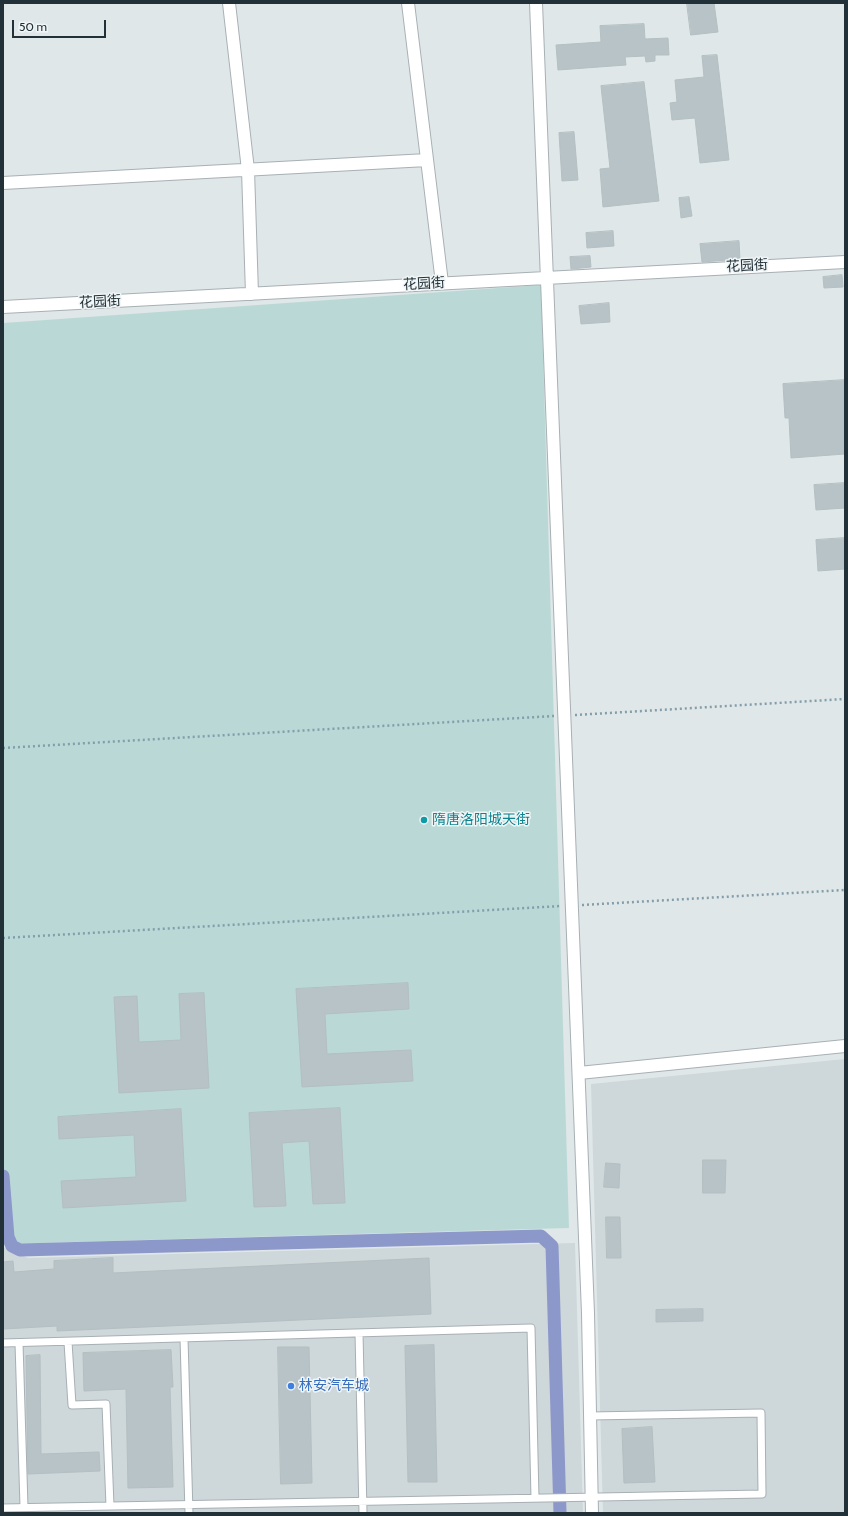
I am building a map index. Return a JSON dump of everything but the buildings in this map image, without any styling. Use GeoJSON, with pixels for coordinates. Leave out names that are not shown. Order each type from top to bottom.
{"type":"FeatureCollection","features":[{"type":"Feature","properties":{"kind":"street"},"geometry":{"type":"LineString","coordinates":[[229,3],[248,170],[252,294]]}},
{"type":"Feature","properties":{"kind":"street"},"geometry":{"type":"LineString","coordinates":[[408,3],[442,283]]}},
{"type":"Feature","properties":{"kind":"street"},"geometry":{"type":"LineString","coordinates":[[536,3],[579,1073],[592,1513]]}},
{"type":"Feature","properties":{"kind":"street"},"geometry":{"type":"LineString","coordinates":[[3,183],[427,160]]}},
{"type":"Feature","properties":{"kind":"street","name":"花园街"},"geometry":{"type":"LineString","coordinates":[[3,308],[547,277],[845,262]]}},
{"type":"Feature","properties":{"kind":"street"},"geometry":{"type":"LineString","coordinates":[[579,1073],[845,1046]]}},
{"type":"Feature","properties":{"kind":"lane"},"geometry":{"type":"LineString","coordinates":[[3,1344],[531,1328],[535,1498]]}},
{"type":"Feature","properties":{"kind":"lane"},"geometry":{"type":"LineString","coordinates":[[359,1333],[363,1513]]}},
{"type":"Feature","properties":{"kind":"lane"},"geometry":{"type":"LineString","coordinates":[[184,1338],[189,1513]]}},
{"type":"Feature","properties":{"kind":"lane"},"geometry":{"type":"LineString","coordinates":[[68,1342],[72,1405],[106,1404],[110,1506]]}},
{"type":"Feature","properties":{"kind":"lane"},"geometry":{"type":"LineString","coordinates":[[19,1343],[24,1507]]}},
{"type":"Feature","properties":{"kind":"lane"},"geometry":{"type":"LineString","coordinates":[[3,1508],[762,1494],[760,1413],[590,1416]]}},
{"type":"Feature","properties":{"kind":"path"},"geometry":{"type":"LineString","coordinates":[[3,748],[845,700]]}},
{"type":"Feature","properties":{"kind":"path"},"geometry":{"type":"LineString","coordinates":[[3,938],[845,890]]}},
{"type":"Feature","properties":{"kind":"shaded area"},"geometry":{"type":"Polygon","coordinates":[[[845,1059],[845,1513],[603,1513],[591,1084],[845,1059]]]}},
{"type":"Feature","properties":{"kind":"shaded area","name":"林安汽车城"},"geometry":{"type":"Polygon","coordinates":[[[575,1243],[583,1513],[3,1513],[3,1247],[28,1258],[575,1243]]]}},
{"type":"Feature","properties":{"kind":"green space"},"geometry":{"type":"Polygon","coordinates":[[[541,285],[569,1228],[3,1244],[3,323],[541,285]]]}},
{"type":"Feature","properties":{"kind":"waterway"},"geometry":{"type":"LineString","coordinates":[[3,1176],[8,1237],[12,1246],[20,1250],[541,1236],[552,1246],[560,1513]]}},
{"type":"Feature","properties":{"kind":"place","name":"隋唐洛阳城天街"},"geometry":{"type":"Point","coordinates":[424,820]}},
{"type":"Feature","properties":{"kind":"place","name":"林安汽车城"},"geometry":{"type":"Point","coordinates":[291,1386]}}]}
